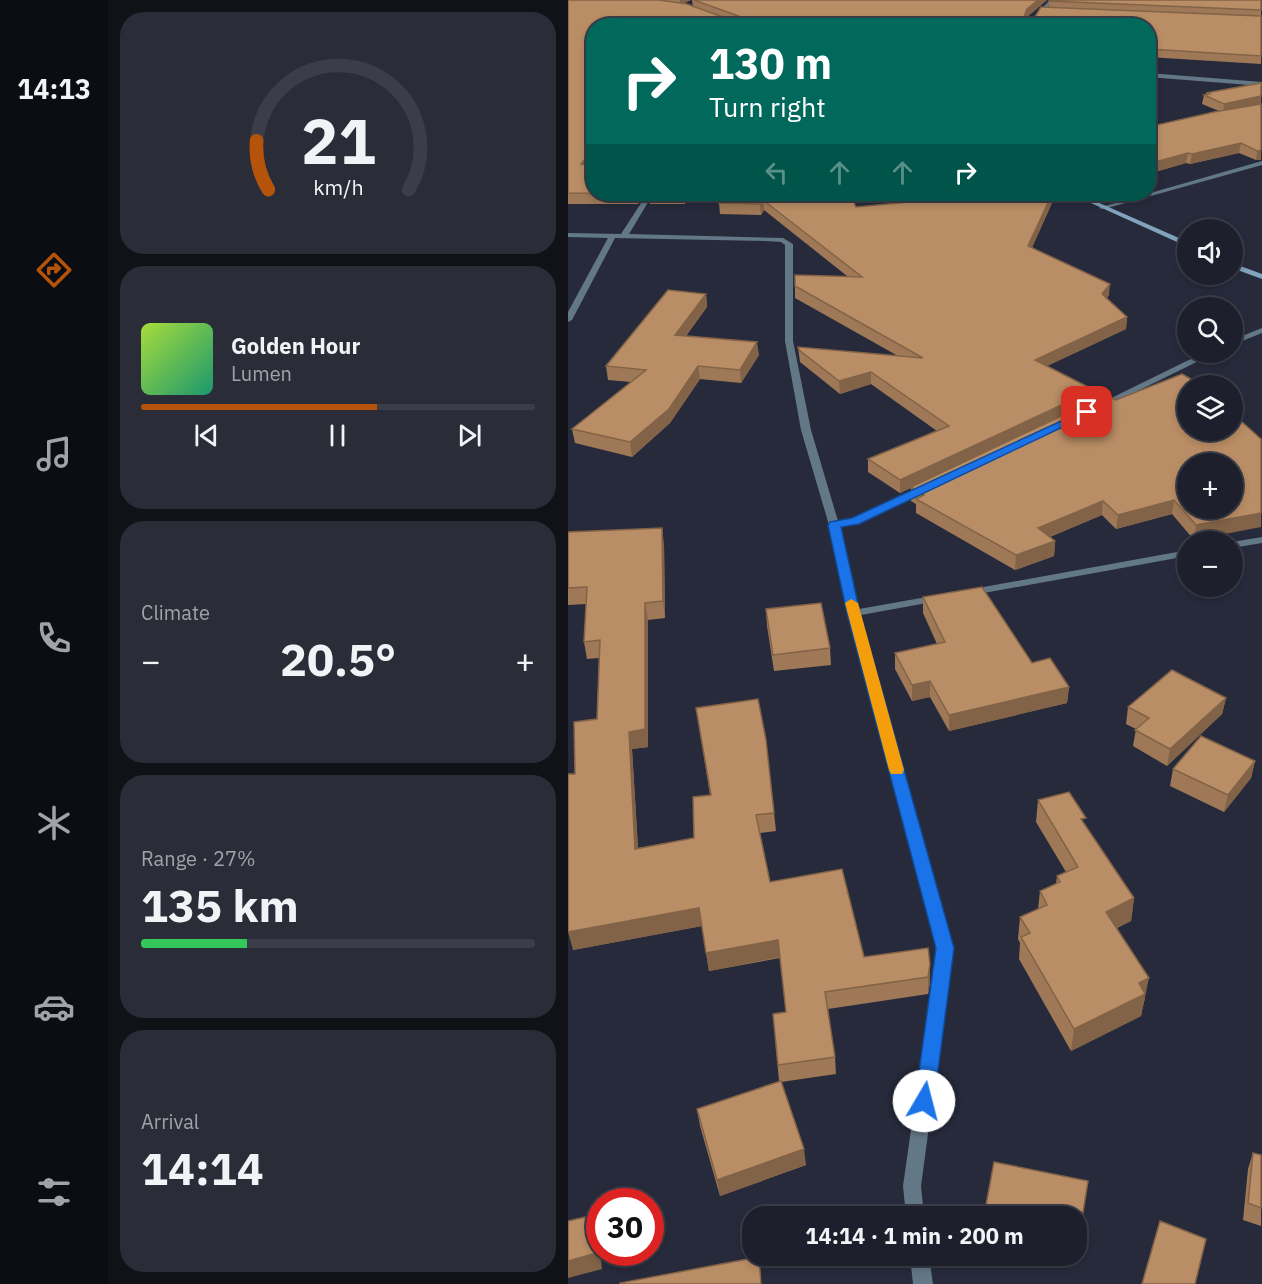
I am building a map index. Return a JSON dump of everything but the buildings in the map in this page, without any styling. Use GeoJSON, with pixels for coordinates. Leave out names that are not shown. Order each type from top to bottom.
{"type":"FeatureCollection","features":[{"type":"Feature","properties":{"kind":"main road"},"geometry":{"type":"LineString","coordinates":[[1088,201],[1177,240]]}},
{"type":"Feature","properties":{"kind":"main road"},"geometry":{"type":"LineString","coordinates":[[1243,270],[1261,277]]}},
{"type":"Feature","properties":{"kind":"street"},"geometry":{"type":"LineString","coordinates":[[1051,13],[1037,14],[1053,0]]}},
{"type":"Feature","properties":{"kind":"street"},"geometry":{"type":"LineString","coordinates":[[1156,76],[1261,84]]}},
{"type":"Feature","properties":{"kind":"street"},"geometry":{"type":"LineString","coordinates":[[1156,193],[1261,164]]}},
{"type":"Feature","properties":{"kind":"street"},"geometry":{"type":"LineString","coordinates":[[568,320],[617,237],[645,201]]}},
{"type":"Feature","properties":{"kind":"street"},"geometry":{"type":"LineString","coordinates":[[1102,208],[1127,201]]}},
{"type":"Feature","properties":{"kind":"street"},"geometry":{"type":"LineString","coordinates":[[568,235],[765,239],[783,240],[789,244],[789,341],[806,430],[834,525],[854,613],[945,948],[912,1186],[914,1206]]}},
{"type":"Feature","properties":{"kind":"street"},"geometry":{"type":"LineString","coordinates":[[1243,338],[1261,330]]}},
{"type":"Feature","properties":{"kind":"street"},"geometry":{"type":"LineString","coordinates":[[1094,409],[1190,363]]}},
{"type":"Feature","properties":{"kind":"street"},"geometry":{"type":"LineString","coordinates":[[834,525],[855,521],[931,485]]}},
{"type":"Feature","properties":{"kind":"street"},"geometry":{"type":"LineString","coordinates":[[1243,543],[1261,540]]}},
{"type":"Feature","properties":{"kind":"street"},"geometry":{"type":"LineString","coordinates":[[854,613],[1177,555]]}},
{"type":"Feature","properties":{"kind":"street"},"geometry":{"type":"LineString","coordinates":[[921,1266],[923,1284]]}},
{"type":"Feature","properties":{"kind":"slow traffic"},"geometry":{"type":"LineString","coordinates":[[851,603],[897,770]]}},
{"type":"Feature","properties":{"kind":"route"},"geometry":{"type":"LineString","coordinates":[[924,1101],[945,948],[854,613],[834,525],[855,521],[1087,412]]}}]}
